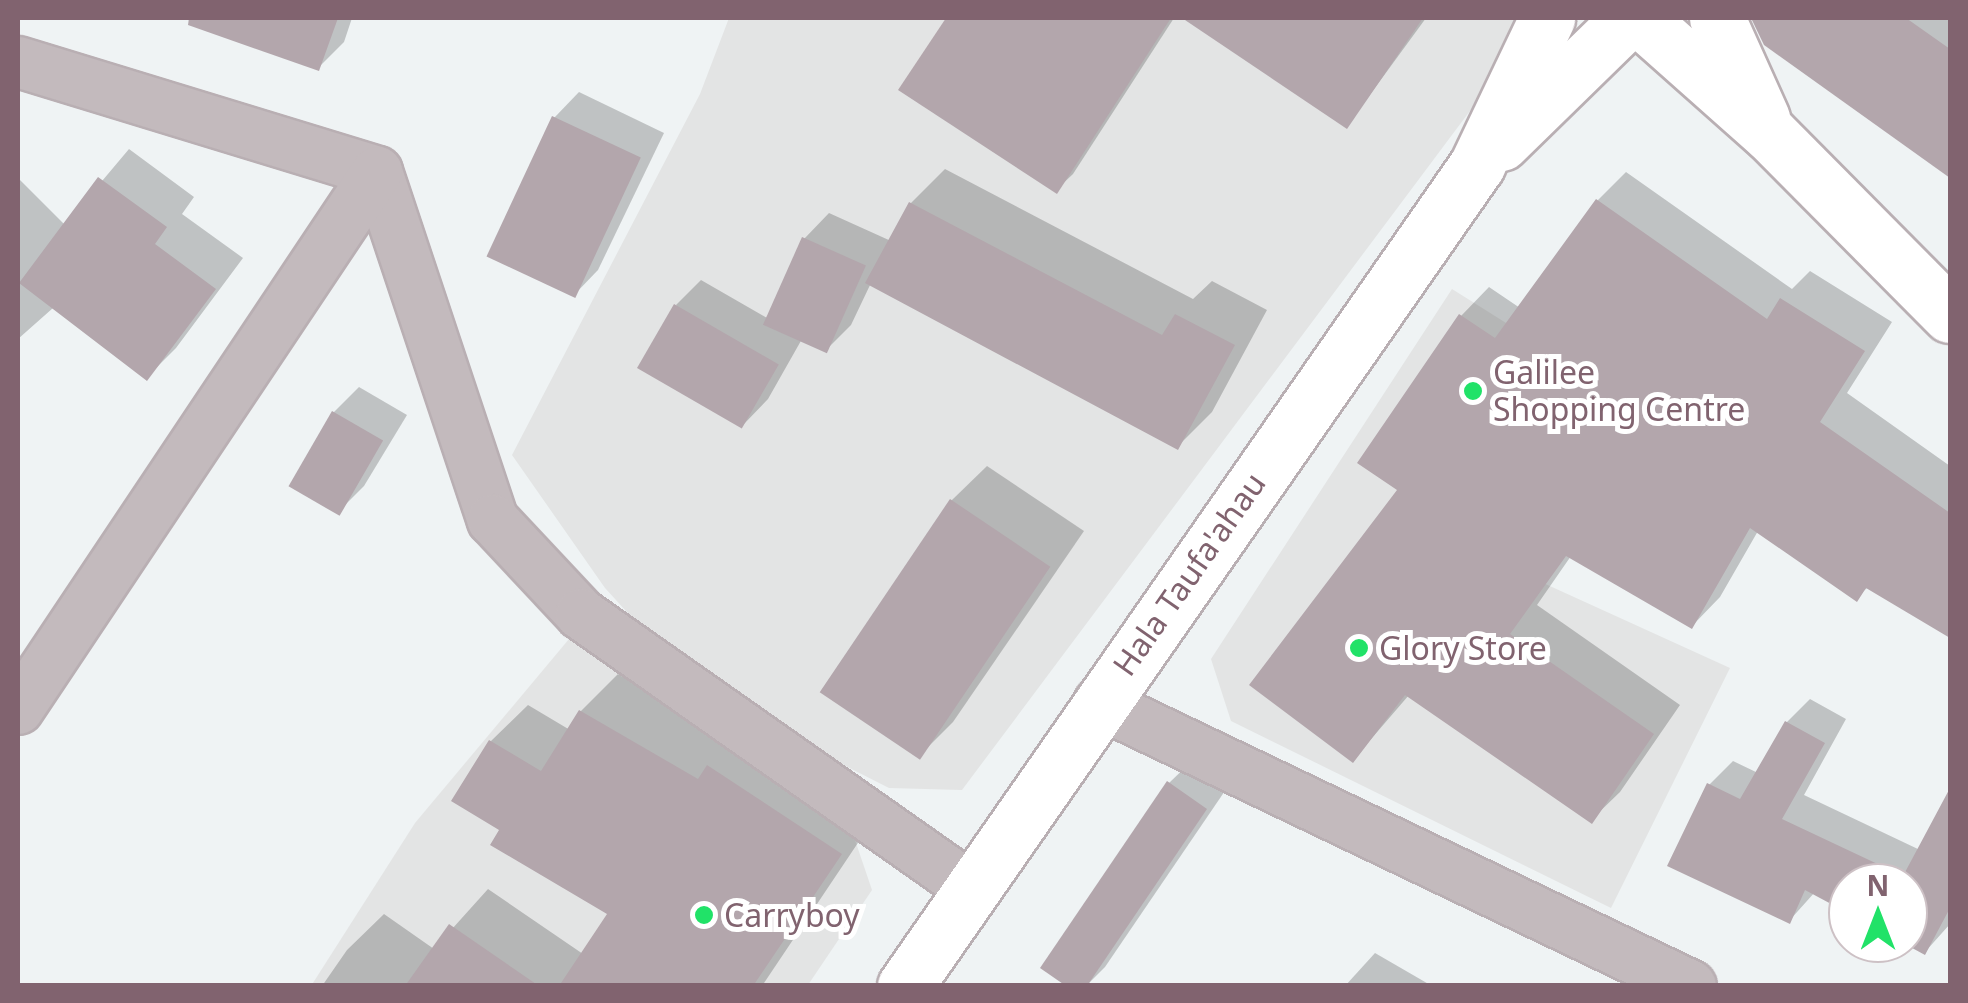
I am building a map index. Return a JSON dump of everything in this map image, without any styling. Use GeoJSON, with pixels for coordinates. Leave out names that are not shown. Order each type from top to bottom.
{"type":"FeatureCollection","features":[{"type":"Feature","properties":{"kind":"main road","name":"Hala Taufa'ahau"},"geometry":{"type":"LineString","coordinates":[[905,986],[1099,702],[1477,166],[1547,18]]}},
{"type":"Feature","properties":{"kind":"main road"},"geometry":{"type":"LineString","coordinates":[[1717,18],[1770,134]]}},
{"type":"Feature","properties":{"kind":"main road","name":"Hala Taufa'ahau"},"geometry":{"type":"LineString","coordinates":[[1477,166],[1627,22]]}},
{"type":"Feature","properties":{"kind":"main road"},"geometry":{"type":"LineString","coordinates":[[1627,22],[1770,134],[1950,314]]}},
{"type":"Feature","properties":{"kind":"street"},"geometry":{"type":"LineString","coordinates":[[18,62],[376,172]]}},
{"type":"Feature","properties":{"kind":"street"},"geometry":{"type":"LineString","coordinates":[[18,710],[376,172]]}},
{"type":"Feature","properties":{"kind":"street"},"geometry":{"type":"LineString","coordinates":[[376,172],[493,520],[581,614],[971,888]]}},
{"type":"Feature","properties":{"kind":"street"},"geometry":{"type":"LineString","coordinates":[[1099,702],[1691,986]]}},
{"type":"Feature","properties":{"kind":"shaded area"},"geometry":{"type":"Polygon","coordinates":[[[729,18],[1518,18],[1526,36],[962,790],[889,788],[700,692],[605,588],[512,455],[700,94],[729,18]]]}},
{"type":"Feature","properties":{"kind":"shaded area"},"geometry":{"type":"Polygon","coordinates":[[[1452,289],[1584,372],[1471,550],[1730,668],[1611,908],[1231,721],[1211,659],[1452,289]]]}},
{"type":"Feature","properties":{"kind":"shaded area"},"geometry":{"type":"Polygon","coordinates":[[[569,639],[855,840],[872,890],[808,985],[311,986],[415,823],[569,639]]]}},
{"type":"Feature","properties":{"kind":"building"},"geometry":{"type":"Polygon","coordinates":[[[189,18],[338,18],[319,71],[188,25],[189,18]]]}},
{"type":"Feature","properties":{"kind":"building"},"geometry":{"type":"Polygon","coordinates":[[[946,18],[1171,18],[1057,194],[898,90],[946,18]]]}},
{"type":"Feature","properties":{"kind":"building"},"geometry":{"type":"Polygon","coordinates":[[[1182,18],[1423,18],[1347,129],[1182,18]]]}},
{"type":"Feature","properties":{"kind":"building"},"geometry":{"type":"Polygon","coordinates":[[[1751,18],[1906,18],[1950,49],[1950,178],[1764,45],[1751,18]]]}},
{"type":"Feature","properties":{"kind":"building"},"geometry":{"type":"Polygon","coordinates":[[[552,116],[641,157],[575,298],[486,256],[552,116]]]}},
{"type":"Feature","properties":{"kind":"building"},"geometry":{"type":"Polygon","coordinates":[[[98,177],[167,227],[155,244],[216,289],[147,381],[19,283],[98,177]]]}},
{"type":"Feature","properties":{"kind":"building"},"geometry":{"type":"Polygon","coordinates":[[[1596,199],[1767,319],[1780,298],[1865,351],[1820,422],[1950,513],[1950,638],[1866,588],[1857,602],[1750,528],[1692,629],[1566,556],[1510,634],[1654,734],[1592,824],[1405,695],[1353,763],[1249,685],[1397,490],[1357,463],[1459,314],[1495,338],[1596,199]]]}},
{"type":"Feature","properties":{"kind":"building"},"geometry":{"type":"Polygon","coordinates":[[[909,202],[1162,335],[1175,314],[1235,345],[1178,450],[865,283],[909,202]]]}},
{"type":"Feature","properties":{"kind":"building"},"geometry":{"type":"Polygon","coordinates":[[[802,237],[866,265],[827,353],[763,325],[802,237]]]}},
{"type":"Feature","properties":{"kind":"building"},"geometry":{"type":"Polygon","coordinates":[[[674,304],[779,364],[742,429],[637,368],[674,304]]]}},
{"type":"Feature","properties":{"kind":"building"},"geometry":{"type":"Polygon","coordinates":[[[332,411],[383,440],[340,516],[288,486],[332,411]]]}},
{"type":"Feature","properties":{"kind":"building"},"geometry":{"type":"Polygon","coordinates":[[[950,499],[1050,567],[920,760],[820,692],[950,499]]]}},
{"type":"Feature","properties":{"kind":"building"},"geometry":{"type":"Polygon","coordinates":[[[579,710],[698,779],[707,765],[842,854],[753,986],[559,986],[607,914],[490,845],[499,830],[451,801],[489,740],[541,771],[579,710]]]}},
{"type":"Feature","properties":{"kind":"building"},"geometry":{"type":"Polygon","coordinates":[[[1785,721],[1825,743],[1782,819],[1875,863],[1828,863],[1828,902],[1805,890],[1790,924],[1667,866],[1707,783],[1740,799],[1785,721]]]}},
{"type":"Feature","properties":{"kind":"building"},"geometry":{"type":"Polygon","coordinates":[[[1167,781],[1207,809],[1087,986],[1066,986],[1040,968],[1167,781]]]}},
{"type":"Feature","properties":{"kind":"building"},"geometry":{"type":"Polygon","coordinates":[[[1950,788],[1950,908],[1928,949],[1928,863],[1910,863],[1950,788]]]}},
{"type":"Feature","properties":{"kind":"building"},"geometry":{"type":"Polygon","coordinates":[[[449,924],[539,986],[405,986],[449,924]]]}},
{"type":"Feature","properties":{"kind":"place","name":"Galilee Shopping Centre"},"geometry":{"type":"Point","coordinates":[1473,391]}},
{"type":"Feature","properties":{"kind":"place","name":"Glory Store"},"geometry":{"type":"Point","coordinates":[1359,648]}},
{"type":"Feature","properties":{"kind":"place","name":"Carryboy"},"geometry":{"type":"Point","coordinates":[704,915]}}]}
